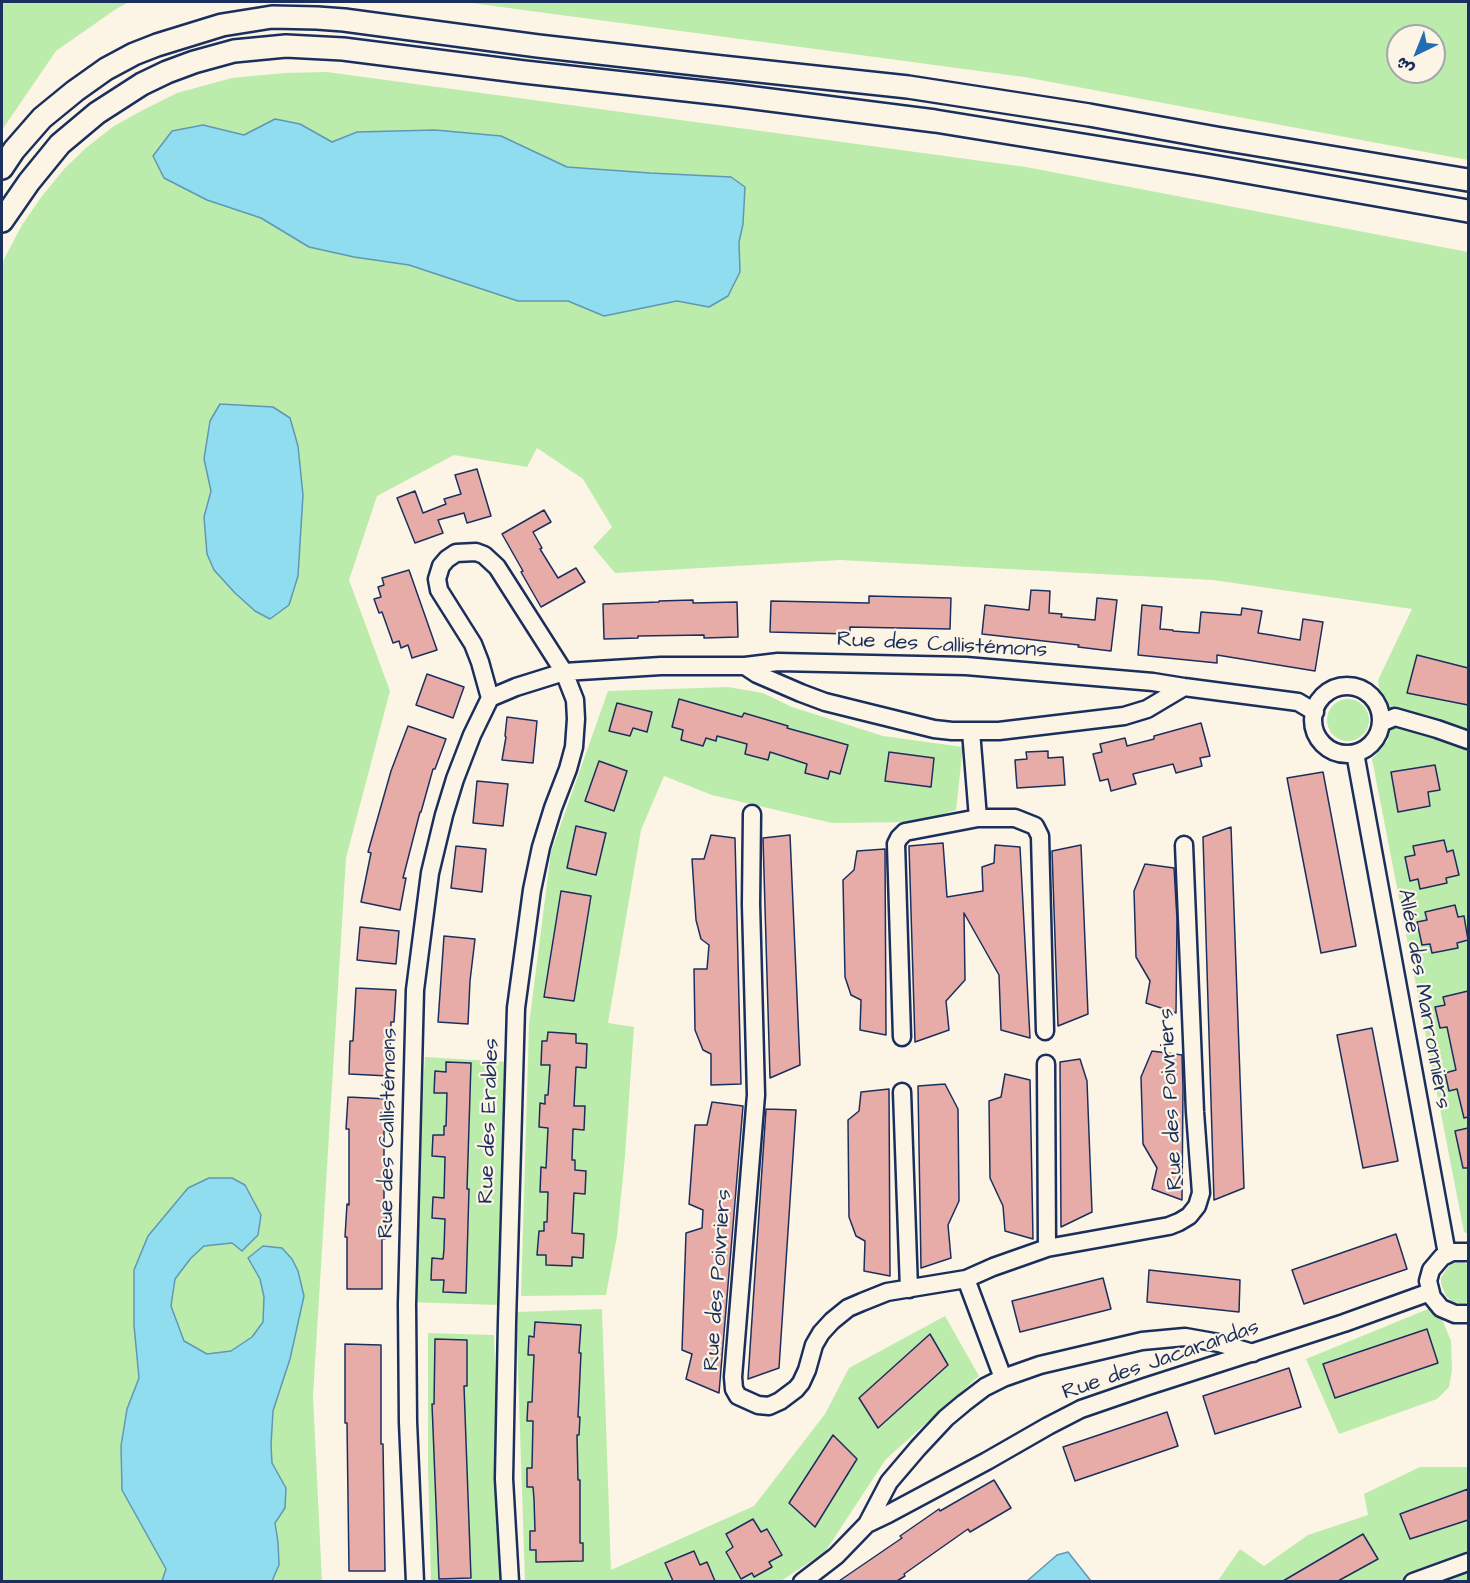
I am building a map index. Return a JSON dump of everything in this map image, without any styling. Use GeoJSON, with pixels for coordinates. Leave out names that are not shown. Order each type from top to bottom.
{"type":"FeatureCollection","features":[{"type":"Feature","properties":{"kind":"street"},"geometry":{"type":"LineString","coordinates":[[2,168],[14,150],[42,118],[105,69],[134,54],[222,25],[272,17],[344,20],[687,63],[908,87],[1089,115],[1468,180]]}},
{"type":"Feature","properties":{"kind":"street"},"geometry":{"type":"LineString","coordinates":[[343,49],[344,20]]}},
{"type":"Feature","properties":{"kind":"street"},"geometry":{"type":"LineString","coordinates":[[2,221],[29,182],[60,144],[96,114],[142,84],[194,62],[234,51],[286,46],[343,49],[935,121],[1468,211]]}},
{"type":"Feature","properties":{"kind":"street"},"geometry":{"type":"LineString","coordinates":[[490,698],[473,644],[439,590],[437,579],[441,566],[456,553],[476,552],[484,555],[497,567],[564,672]]}},
{"type":"Feature","properties":{"kind":"street","name":"Rue des Callistémons"},"geometry":{"type":"LineString","coordinates":[[415,1581],[408,1422],[407,1304],[415,990],[430,873],[444,815],[455,778],[490,698],[564,672],[661,666],[745,666],[778,662],[966,666],[1153,682],[1298,702],[1315,712]]}},
{"type":"Feature","properties":{"kind":"street"},"geometry":{"type":"LineString","coordinates":[[745,666],[756,674],[825,702],[934,729],[971,731],[1124,716],[1147,709],[1184,687]]}},
{"type":"Feature","properties":{"kind":"street","name":"Rue des Erables"},"geometry":{"type":"LineString","coordinates":[[510,1581],[504,1479],[516,1008],[532,890],[541,847],[574,747],[575,700],[564,672]]}},
{"type":"Feature","properties":{"kind":"street"},"geometry":{"type":"LineString","coordinates":[[1353,687],[1364,690],[1372,697],[1378,707],[1381,723],[1379,733],[1365,749],[1345,754],[1334,751],[1322,742],[1315,728],[1315,712],[1322,697],[1331,690],[1353,687]]}},
{"type":"Feature","properties":{"kind":"street"},"geometry":{"type":"LineString","coordinates":[[1381,723],[1395,717],[1468,740]]}},
{"type":"Feature","properties":{"kind":"street"},"geometry":{"type":"LineString","coordinates":[[971,731],[978,818]]}},
{"type":"Feature","properties":{"kind":"street","name":"Allée des Marronniers"},"geometry":{"type":"LineString","coordinates":[[1355,753],[1447,1254]]}},
{"type":"Feature","properties":{"kind":"street","name":"Rue des Poivriers"},"geometry":{"type":"LineString","coordinates":[[752,814],[751,904],[756,1095],[733,1370],[734,1389],[738,1396],[758,1405],[769,1406],[780,1401],[801,1383],[814,1345],[821,1333],[848,1308],[887,1292],[966,1279],[1047,1248],[1169,1226],[1189,1216],[1197,1206],[1201,1193],[1195,1112],[1184,845]]}},
{"type":"Feature","properties":{"kind":"street"},"geometry":{"type":"LineString","coordinates":[[902,1037],[896,844],[904,832],[978,818],[1015,818],[1035,826],[1040,836],[1045,1031]]}},
{"type":"Feature","properties":{"kind":"street"},"geometry":{"type":"LineString","coordinates":[[1046,1064],[1047,1248]]}},
{"type":"Feature","properties":{"kind":"street"},"geometry":{"type":"LineString","coordinates":[[903,1092],[909,1288]]}},
{"type":"Feature","properties":{"kind":"street"},"geometry":{"type":"LineString","coordinates":[[1468,1252],[1458,1251],[1438,1260],[1431,1270],[1428,1281],[1434,1301],[1446,1311],[1468,1314]]}},
{"type":"Feature","properties":{"kind":"street"},"geometry":{"type":"LineString","coordinates":[[966,1279],[1003,1378]]}},
{"type":"Feature","properties":{"kind":"street","name":"Rue des Jacarandas"},"geometry":{"type":"LineString","coordinates":[[802,1581],[836,1556],[867,1524],[1081,1409],[1254,1353],[1430,1292]]}},
{"type":"Feature","properties":{"kind":"street"},"geometry":{"type":"LineString","coordinates":[[867,1524],[889,1482],[918,1448],[946,1418],[964,1403],[985,1387],[1003,1378],[1040,1365],[1142,1341],[1185,1337],[1219,1343],[1254,1353]]}},
{"type":"Feature","properties":{"kind":"street"},"geometry":{"type":"LineString","coordinates":[[1413,1581],[1468,1562]]}},
{"type":"Feature","properties":{"kind":"green space"},"geometry":{"type":"Polygon","coordinates":[[[2,2],[129,2],[56,51],[2,130],[2,2]]]}},
{"type":"Feature","properties":{"kind":"green space"},"geometry":{"type":"Polygon","coordinates":[[[464,2],[1468,2],[1468,160],[1024,77],[464,2]]]}},
{"type":"Feature","properties":{"kind":"green space"},"geometry":{"type":"Polygon","coordinates":[[[327,72],[1026,167],[1468,252],[1468,1234],[1464,1232],[1372,759],[1388,740],[1378,680],[1412,609],[1213,580],[840,560],[615,573],[593,547],[612,527],[583,479],[537,448],[527,467],[454,455],[377,496],[349,580],[390,691],[346,858],[313,1396],[322,1581],[2,1582],[2,270],[4,259],[22,225],[65,168],[114,126],[177,93],[232,78],[327,72]]]}},
{"type":"Feature","properties":{"kind":"green space"},"geometry":{"type":"Polygon","coordinates":[[[728,687],[763,693],[792,707],[883,736],[963,747],[956,810],[919,822],[832,823],[712,795],[664,776],[641,830],[608,1023],[634,1027],[617,1236],[606,1295],[521,1296],[529,1025],[551,852],[608,691],[728,687]]]}},
{"type":"Feature","properties":{"kind":"green space"},"geometry":{"type":"Polygon","coordinates":[[[1348,699],[1363,705],[1369,720],[1363,735],[1348,741],[1333,735],[1327,720],[1333,705],[1348,699]]]}},
{"type":"Feature","properties":{"kind":"green space"},"geometry":{"type":"Polygon","coordinates":[[[425,1057],[506,1062],[497,1305],[409,1302],[425,1057]]]}},
{"type":"Feature","properties":{"kind":"green space"},"geometry":{"type":"Polygon","coordinates":[[[1460,1262],[1468,1264],[1468,1301],[1465,1303],[1452,1301],[1446,1296],[1441,1284],[1441,1278],[1448,1267],[1460,1262]]]}},
{"type":"Feature","properties":{"kind":"green space"},"geometry":{"type":"Polygon","coordinates":[[[602,1309],[611,1570],[754,1506],[825,1414],[849,1368],[945,1316],[979,1376],[886,1459],[825,1552],[781,1581],[525,1581],[516,1312],[602,1309]]]}},
{"type":"Feature","properties":{"kind":"green space"},"geometry":{"type":"Polygon","coordinates":[[[1428,1309],[1442,1319],[1451,1341],[1452,1370],[1449,1387],[1437,1399],[1339,1434],[1306,1359],[1428,1309]]]}},
{"type":"Feature","properties":{"kind":"green space"},"geometry":{"type":"Polygon","coordinates":[[[428,1333],[494,1335],[502,1581],[431,1581],[428,1333]]]}},
{"type":"Feature","properties":{"kind":"green space"},"geometry":{"type":"Polygon","coordinates":[[[1420,1467],[1468,1467],[1468,1581],[1217,1582],[1240,1549],[1264,1566],[1308,1535],[1368,1515],[1364,1494],[1420,1467]]]}},
{"type":"Feature","properties":{"kind":"water"},"geometry":{"type":"Polygon","coordinates":[[[275,119],[300,124],[332,142],[357,132],[435,130],[501,136],[567,167],[731,177],[745,187],[743,224],[739,242],[740,272],[728,296],[709,307],[677,301],[604,316],[568,301],[518,301],[409,265],[354,257],[309,247],[261,218],[207,200],[164,178],[153,156],[172,131],[203,125],[244,135],[275,119]]]}},
{"type":"Feature","properties":{"kind":"water"},"geometry":{"type":"Polygon","coordinates":[[[220,404],[273,407],[290,418],[298,446],[303,495],[298,576],[289,605],[270,619],[255,611],[235,593],[214,570],[207,554],[204,517],[211,491],[204,459],[210,421],[220,404]]]}},
{"type":"Feature","properties":{"kind":"water"},"geometry":{"type":"Polygon","coordinates":[[[209,1178],[232,1178],[245,1185],[261,1215],[258,1235],[242,1251],[232,1243],[204,1246],[191,1258],[175,1279],[171,1306],[184,1341],[207,1354],[231,1351],[252,1337],[263,1322],[264,1297],[260,1279],[248,1258],[263,1246],[282,1248],[292,1259],[298,1271],[304,1296],[290,1359],[273,1411],[272,1463],[286,1488],[285,1508],[275,1523],[279,1565],[272,1581],[162,1581],[166,1569],[122,1490],[121,1446],[127,1409],[139,1378],[134,1325],[134,1270],[148,1236],[188,1188],[209,1178]]]}},
{"type":"Feature","properties":{"kind":"water"},"geometry":{"type":"Polygon","coordinates":[[[1068,1552],[1091,1581],[1027,1581],[1057,1555],[1068,1552]]]}},
{"type":"Feature","properties":{"kind":"building"},"geometry":{"type":"Polygon","coordinates":[[[477,469],[491,516],[467,523],[464,513],[438,520],[443,533],[415,543],[397,498],[415,491],[423,513],[446,504],[444,499],[461,494],[455,475],[477,469]]]}},
{"type":"Feature","properties":{"kind":"building"},"geometry":{"type":"Polygon","coordinates":[[[544,510],[551,522],[533,532],[542,548],[540,549],[558,578],[576,568],[585,582],[541,607],[502,534],[544,510]]]}},
{"type":"Feature","properties":{"kind":"building"},"geometry":{"type":"Polygon","coordinates":[[[409,570],[437,650],[412,658],[408,645],[401,648],[399,641],[393,643],[382,612],[379,613],[374,599],[381,597],[378,587],[384,585],[382,578],[409,570]]]}},
{"type":"Feature","properties":{"kind":"building"},"geometry":{"type":"Polygon","coordinates":[[[1031,590],[1050,591],[1049,613],[1062,614],[1061,617],[1095,620],[1097,598],[1117,600],[1111,651],[982,634],[985,605],[1029,610],[1031,590]]]}},
{"type":"Feature","properties":{"kind":"building"},"geometry":{"type":"Polygon","coordinates":[[[869,596],[951,598],[950,629],[850,627],[850,634],[770,632],[771,601],[869,603],[869,596]]]}},
{"type":"Feature","properties":{"kind":"building"},"geometry":{"type":"Polygon","coordinates":[[[693,600],[693,603],[737,602],[738,637],[704,638],[704,635],[604,639],[603,604],[693,600]]]}},
{"type":"Feature","properties":{"kind":"building"},"geometry":{"type":"Polygon","coordinates":[[[1142,605],[1162,607],[1160,629],[1173,631],[1199,633],[1201,612],[1241,615],[1242,608],[1262,611],[1258,633],[1300,640],[1303,619],[1323,622],[1315,671],[1217,655],[1217,663],[1138,655],[1142,605]]]}},
{"type":"Feature","properties":{"kind":"building"},"geometry":{"type":"Polygon","coordinates":[[[1417,655],[1468,668],[1468,705],[1407,693],[1417,655]]]}},
{"type":"Feature","properties":{"kind":"building"},"geometry":{"type":"Polygon","coordinates":[[[427,674],[464,687],[453,718],[416,705],[427,674]]]}},
{"type":"Feature","properties":{"kind":"building"},"geometry":{"type":"Polygon","coordinates":[[[679,699],[742,717],[744,713],[848,745],[840,774],[830,771],[828,779],[805,773],[807,764],[770,752],[768,760],[745,754],[747,744],[717,736],[716,741],[706,738],[703,746],[681,740],[683,730],[672,727],[679,699]]]}},
{"type":"Feature","properties":{"kind":"building"},"geometry":{"type":"Polygon","coordinates":[[[617,703],[652,712],[647,732],[633,728],[630,736],[609,731],[617,703]]]}},
{"type":"Feature","properties":{"kind":"building"},"geometry":{"type":"Polygon","coordinates":[[[507,717],[537,721],[533,763],[502,760],[507,717]]]}},
{"type":"Feature","properties":{"kind":"building"},"geometry":{"type":"Polygon","coordinates":[[[1201,723],[1210,756],[1200,758],[1202,766],[1176,773],[1173,764],[1133,774],[1136,784],[1111,791],[1108,779],[1100,781],[1093,754],[1102,752],[1100,744],[1125,738],[1127,746],[1201,723]]]}},
{"type":"Feature","properties":{"kind":"building"},"geometry":{"type":"Polygon","coordinates":[[[408,726],[446,739],[435,769],[433,769],[420,812],[403,878],[406,878],[400,910],[361,902],[371,853],[368,852],[391,771],[408,726]]]}},
{"type":"Feature","properties":{"kind":"building"},"geometry":{"type":"Polygon","coordinates":[[[1048,751],[1048,758],[1063,757],[1065,785],[1017,788],[1015,760],[1027,759],[1026,752],[1048,751]]]}},
{"type":"Feature","properties":{"kind":"building"},"geometry":{"type":"Polygon","coordinates":[[[889,752],[934,758],[931,787],[885,781],[889,752]]]}},
{"type":"Feature","properties":{"kind":"building"},"geometry":{"type":"Polygon","coordinates":[[[599,761],[627,771],[614,811],[585,801],[599,761]]]}},
{"type":"Feature","properties":{"kind":"building"},"geometry":{"type":"Polygon","coordinates":[[[1435,765],[1440,790],[1428,792],[1430,806],[1398,812],[1391,772],[1435,765]]]}},
{"type":"Feature","properties":{"kind":"building"},"geometry":{"type":"Polygon","coordinates":[[[1323,772],[1356,946],[1321,953],[1287,778],[1323,772]]]}},
{"type":"Feature","properties":{"kind":"building"},"geometry":{"type":"Polygon","coordinates":[[[477,781],[508,784],[503,826],[473,823],[477,781]]]}},
{"type":"Feature","properties":{"kind":"building"},"geometry":{"type":"Polygon","coordinates":[[[576,826],[606,833],[596,875],[567,868],[576,826]]]}},
{"type":"Feature","properties":{"kind":"building"},"geometry":{"type":"Polygon","coordinates":[[[1231,827],[1244,1188],[1214,1200],[1203,837],[1231,827]]]}},
{"type":"Feature","properties":{"kind":"building"},"geometry":{"type":"Polygon","coordinates":[[[711,835],[735,838],[741,1084],[711,1085],[711,1054],[703,1050],[695,1030],[694,969],[707,969],[709,945],[701,939],[696,920],[692,859],[704,859],[711,835]]]}},
{"type":"Feature","properties":{"kind":"building"},"geometry":{"type":"Polygon","coordinates":[[[790,835],[800,1065],[770,1078],[763,838],[790,835]]]}},
{"type":"Feature","properties":{"kind":"building"},"geometry":{"type":"Polygon","coordinates":[[[1444,840],[1447,852],[1453,850],[1459,875],[1446,878],[1447,883],[1420,889],[1418,879],[1410,881],[1405,857],[1415,855],[1413,846],[1444,840]]]}},
{"type":"Feature","properties":{"kind":"building"},"geometry":{"type":"Polygon","coordinates":[[[943,843],[947,897],[983,891],[982,867],[994,863],[995,845],[1020,847],[1030,1038],[1001,1030],[999,975],[964,913],[965,980],[946,1001],[949,1030],[915,1042],[909,846],[943,843]]]}},
{"type":"Feature","properties":{"kind":"building"},"geometry":{"type":"Polygon","coordinates":[[[1081,845],[1088,1014],[1058,1026],[1052,851],[1081,845]]]}},
{"type":"Feature","properties":{"kind":"building"},"geometry":{"type":"Polygon","coordinates":[[[456,846],[486,849],[482,892],[451,888],[456,846]]]}},
{"type":"Feature","properties":{"kind":"building"},"geometry":{"type":"Polygon","coordinates":[[[885,849],[886,1035],[860,1030],[861,1000],[851,995],[845,977],[843,880],[854,870],[857,851],[885,849]]]}},
{"type":"Feature","properties":{"kind":"building"},"geometry":{"type":"Polygon","coordinates":[[[1145,864],[1174,868],[1177,919],[1176,1013],[1146,1003],[1150,981],[1136,957],[1134,891],[1145,864]]]}},
{"type":"Feature","properties":{"kind":"building"},"geometry":{"type":"Polygon","coordinates":[[[561,891],[591,896],[574,1001],[544,997],[561,891]]]}},
{"type":"Feature","properties":{"kind":"building"},"geometry":{"type":"Polygon","coordinates":[[[1455,905],[1458,917],[1464,916],[1468,940],[1457,943],[1458,948],[1432,953],[1430,944],[1422,945],[1417,922],[1427,920],[1425,912],[1455,905]]]}},
{"type":"Feature","properties":{"kind":"building"},"geometry":{"type":"Polygon","coordinates":[[[360,927],[399,931],[396,964],[357,960],[360,927]]]}},
{"type":"Feature","properties":{"kind":"building"},"geometry":{"type":"Polygon","coordinates":[[[444,936],[475,939],[468,1024],[438,1022],[444,936]]]}},
{"type":"Feature","properties":{"kind":"building"},"geometry":{"type":"Polygon","coordinates":[[[356,988],[396,990],[394,1022],[391,1022],[389,1076],[349,1074],[356,988]]]}},
{"type":"Feature","properties":{"kind":"building"},"geometry":{"type":"Polygon","coordinates":[[[1468,991],[1468,1117],[1464,1118],[1457,1089],[1449,1091],[1445,1073],[1456,1070],[1447,1027],[1440,1028],[1435,1007],[1445,1005],[1443,997],[1468,991]]]}},
{"type":"Feature","properties":{"kind":"building"},"geometry":{"type":"Polygon","coordinates":[[[1372,1028],[1398,1161],[1363,1168],[1337,1035],[1372,1028]]]}},
{"type":"Feature","properties":{"kind":"building"},"geometry":{"type":"Polygon","coordinates":[[[548,1032],[576,1034],[576,1043],[587,1044],[586,1068],[576,1067],[574,1106],[585,1106],[584,1130],[573,1129],[572,1160],[575,1160],[575,1170],[586,1171],[585,1194],[574,1193],[572,1233],[584,1234],[583,1258],[572,1257],[572,1266],[546,1265],[546,1255],[537,1255],[539,1231],[544,1231],[544,1222],[547,1222],[548,1192],[540,1192],[541,1167],[546,1168],[548,1128],[539,1127],[540,1103],[545,1104],[545,1095],[548,1095],[550,1065],[541,1065],[542,1041],[547,1041],[548,1032]]]}},
{"type":"Feature","properties":{"kind":"building"},"geometry":{"type":"Polygon","coordinates":[[[1152,1051],[1182,1055],[1182,1200],[1152,1189],[1157,1168],[1143,1144],[1141,1077],[1152,1051]]]}},
{"type":"Feature","properties":{"kind":"building"},"geometry":{"type":"Polygon","coordinates":[[[1080,1059],[1087,1081],[1092,1212],[1061,1227],[1060,1062],[1080,1059]]]}},
{"type":"Feature","properties":{"kind":"building"},"geometry":{"type":"Polygon","coordinates":[[[446,1062],[471,1063],[466,1293],[443,1292],[444,1280],[431,1280],[432,1258],[443,1259],[444,1249],[445,1219],[432,1218],[433,1197],[444,1198],[445,1157],[432,1156],[433,1135],[444,1135],[444,1126],[446,1126],[447,1093],[434,1093],[435,1071],[446,1072],[446,1062]]]}},
{"type":"Feature","properties":{"kind":"building"},"geometry":{"type":"Polygon","coordinates":[[[1005,1074],[1030,1080],[1033,1239],[1005,1231],[1003,1206],[990,1178],[989,1101],[1001,1097],[1005,1074]]]}},
{"type":"Feature","properties":{"kind":"building"},"geometry":{"type":"Polygon","coordinates":[[[945,1084],[958,1109],[959,1201],[948,1225],[951,1258],[921,1268],[918,1086],[945,1084]]]}},
{"type":"Feature","properties":{"kind":"building"},"geometry":{"type":"Polygon","coordinates":[[[889,1089],[890,1276],[864,1271],[865,1241],[856,1236],[849,1217],[848,1120],[859,1111],[861,1092],[889,1089]]]}},
{"type":"Feature","properties":{"kind":"building"},"geometry":{"type":"Polygon","coordinates":[[[348,1097],[388,1099],[386,1131],[384,1131],[384,1206],[387,1206],[385,1239],[382,1239],[382,1289],[347,1289],[347,1237],[345,1237],[347,1204],[349,1205],[349,1129],[346,1129],[348,1097]]]}},
{"type":"Feature","properties":{"kind":"building"},"geometry":{"type":"Polygon","coordinates":[[[712,1102],[743,1106],[719,1393],[686,1379],[692,1354],[682,1350],[686,1233],[702,1228],[703,1210],[689,1204],[695,1125],[707,1125],[712,1102]]]}},
{"type":"Feature","properties":{"kind":"building"},"geometry":{"type":"Polygon","coordinates":[[[766,1109],[796,1110],[779,1368],[748,1379],[766,1109]]]}},
{"type":"Feature","properties":{"kind":"building"},"geometry":{"type":"Polygon","coordinates":[[[1468,1128],[1468,1168],[1463,1168],[1455,1131],[1468,1128]]]}},
{"type":"Feature","properties":{"kind":"building"},"geometry":{"type":"Polygon","coordinates":[[[1396,1234],[1407,1269],[1304,1304],[1292,1270],[1396,1234]]]}},
{"type":"Feature","properties":{"kind":"building"},"geometry":{"type":"Polygon","coordinates":[[[1149,1270],[1240,1280],[1239,1312],[1147,1302],[1149,1270]]]}},
{"type":"Feature","properties":{"kind":"building"},"geometry":{"type":"Polygon","coordinates":[[[1103,1278],[1111,1309],[1020,1332],[1012,1301],[1103,1278]]]}},
{"type":"Feature","properties":{"kind":"building"},"geometry":{"type":"Polygon","coordinates":[[[535,1322],[581,1325],[578,1417],[580,1417],[579,1435],[577,1435],[580,1543],[583,1543],[583,1561],[536,1562],[536,1550],[530,1550],[530,1531],[535,1531],[534,1499],[533,1487],[527,1487],[527,1468],[532,1468],[533,1421],[527,1421],[528,1402],[532,1402],[534,1355],[528,1355],[529,1336],[534,1337],[535,1322]]]}},
{"type":"Feature","properties":{"kind":"building"},"geometry":{"type":"Polygon","coordinates":[[[1427,1329],[1438,1363],[1335,1398],[1323,1364],[1427,1329]]]}},
{"type":"Feature","properties":{"kind":"building"},"geometry":{"type":"Polygon","coordinates":[[[930,1334],[948,1365],[878,1428],[859,1398],[930,1334]]]}},
{"type":"Feature","properties":{"kind":"building"},"geometry":{"type":"Polygon","coordinates":[[[435,1339],[467,1340],[467,1386],[464,1386],[471,1578],[439,1579],[432,1404],[434,1404],[435,1339]]]}},
{"type":"Feature","properties":{"kind":"building"},"geometry":{"type":"Polygon","coordinates":[[[345,1344],[381,1345],[385,1571],[349,1571],[345,1344]]]}},
{"type":"Feature","properties":{"kind":"building"},"geometry":{"type":"Polygon","coordinates":[[[1289,1368],[1301,1407],[1215,1434],[1203,1396],[1289,1368]]]}},
{"type":"Feature","properties":{"kind":"building"},"geometry":{"type":"Polygon","coordinates":[[[1167,1412],[1178,1446],[1075,1481],[1063,1447],[1167,1412]]]}},
{"type":"Feature","properties":{"kind":"building"},"geometry":{"type":"Polygon","coordinates":[[[833,1435],[857,1459],[815,1527],[789,1503],[833,1435]]]}},
{"type":"Feature","properties":{"kind":"building"},"geometry":{"type":"Polygon","coordinates":[[[994,1480],[1011,1508],[970,1532],[968,1529],[897,1581],[839,1581],[902,1538],[900,1536],[939,1509],[940,1511],[994,1480]]]}},
{"type":"Feature","properties":{"kind":"building"},"geometry":{"type":"Polygon","coordinates":[[[1468,1489],[1468,1520],[1410,1539],[1400,1514],[1468,1489]]]}},
{"type":"Feature","properties":{"kind":"building"},"geometry":{"type":"Polygon","coordinates":[[[753,1519],[761,1532],[767,1529],[782,1555],[769,1562],[772,1567],[754,1577],[752,1573],[741,1579],[726,1552],[733,1547],[726,1534],[753,1519]]]}},
{"type":"Feature","properties":{"kind":"building"},"geometry":{"type":"Polygon","coordinates":[[[1363,1534],[1378,1559],[1338,1581],[1283,1581],[1363,1534]]]}},
{"type":"Feature","properties":{"kind":"building"},"geometry":{"type":"Polygon","coordinates":[[[694,1551],[700,1565],[707,1562],[715,1581],[673,1581],[665,1563],[694,1551]]]}}]}
